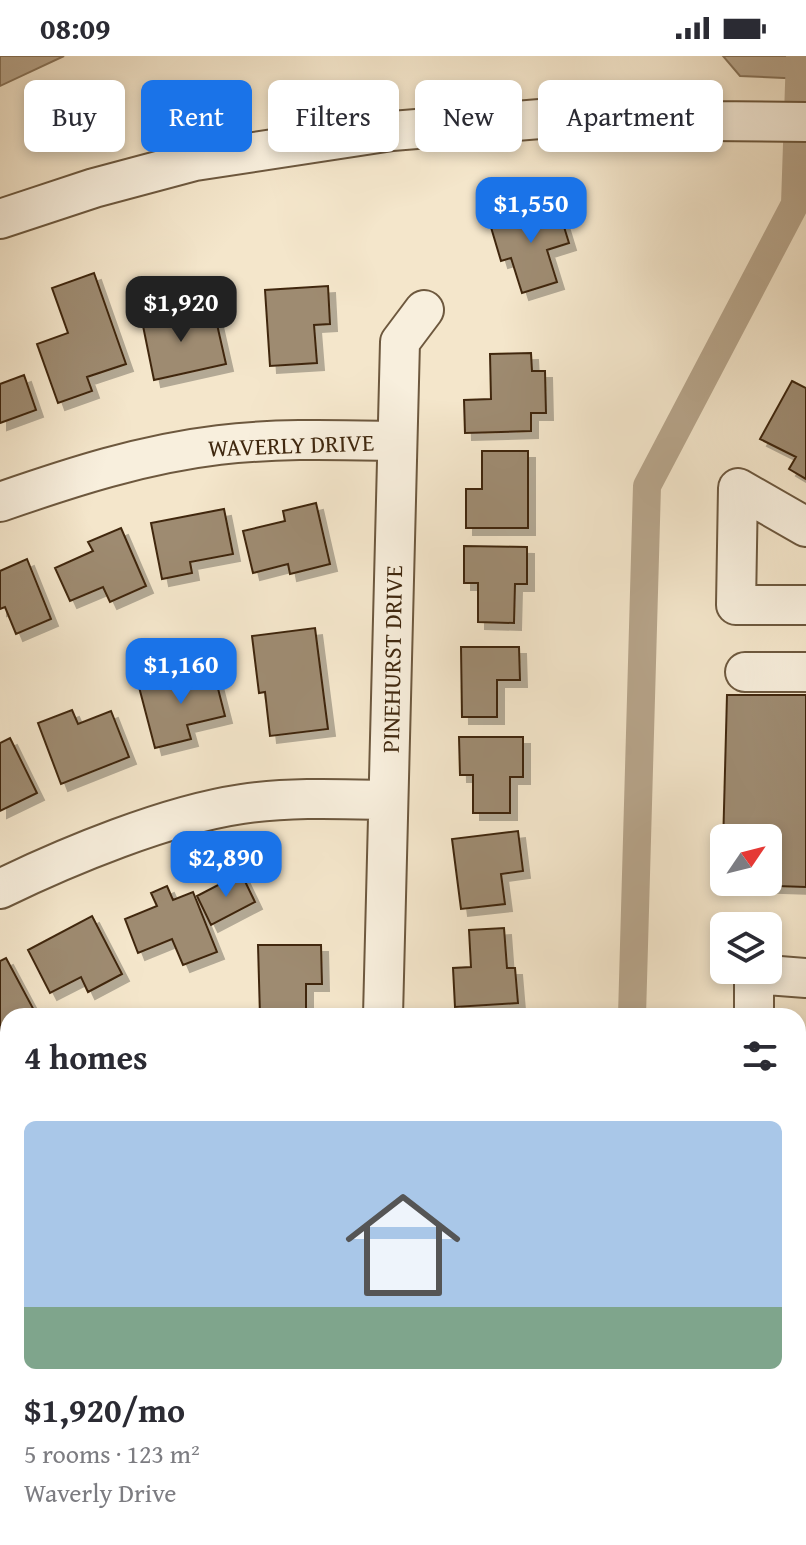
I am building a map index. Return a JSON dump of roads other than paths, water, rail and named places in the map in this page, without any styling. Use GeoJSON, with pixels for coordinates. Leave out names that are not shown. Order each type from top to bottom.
{"type":"FeatureCollection","features":[{"type":"Feature","properties":{"kind":"street"},"geometry":{"type":"LineString","coordinates":[[0,219],[94,188],[195,161],[392,131],[589,115],[806,122]]}},
{"type":"Feature","properties":{"kind":"street","name":"PINEHURST DRIVE"},"geometry":{"type":"LineString","coordinates":[[383,1008],[400,342],[424,310]]}},
{"type":"Feature","properties":{"kind":"street","name":"WAVERLY DRIVE"},"geometry":{"type":"LineString","coordinates":[[0,502],[68,478],[142,458],[219,445],[271,441],[397,441]]}},
{"type":"Feature","properties":{"kind":"street"},"geometry":{"type":"LineString","coordinates":[[806,527],[738,488],[736,605],[806,605]]}},
{"type":"Feature","properties":{"kind":"street"},"geometry":{"type":"LineString","coordinates":[[745,672],[806,672]]}},
{"type":"Feature","properties":{"kind":"street"},"geometry":{"type":"LineString","coordinates":[[0,889],[107,844],[183,818],[239,804],[297,798],[388,800]]}},
{"type":"Feature","properties":{"kind":"street"},"geometry":{"type":"LineString","coordinates":[[754,1008],[754,974],[806,978]]}},
{"type":"Feature","properties":{"kind":"waterway"},"geometry":{"type":"LineString","coordinates":[[632,1008],[647,486],[795,204],[800,56]]}}]}
